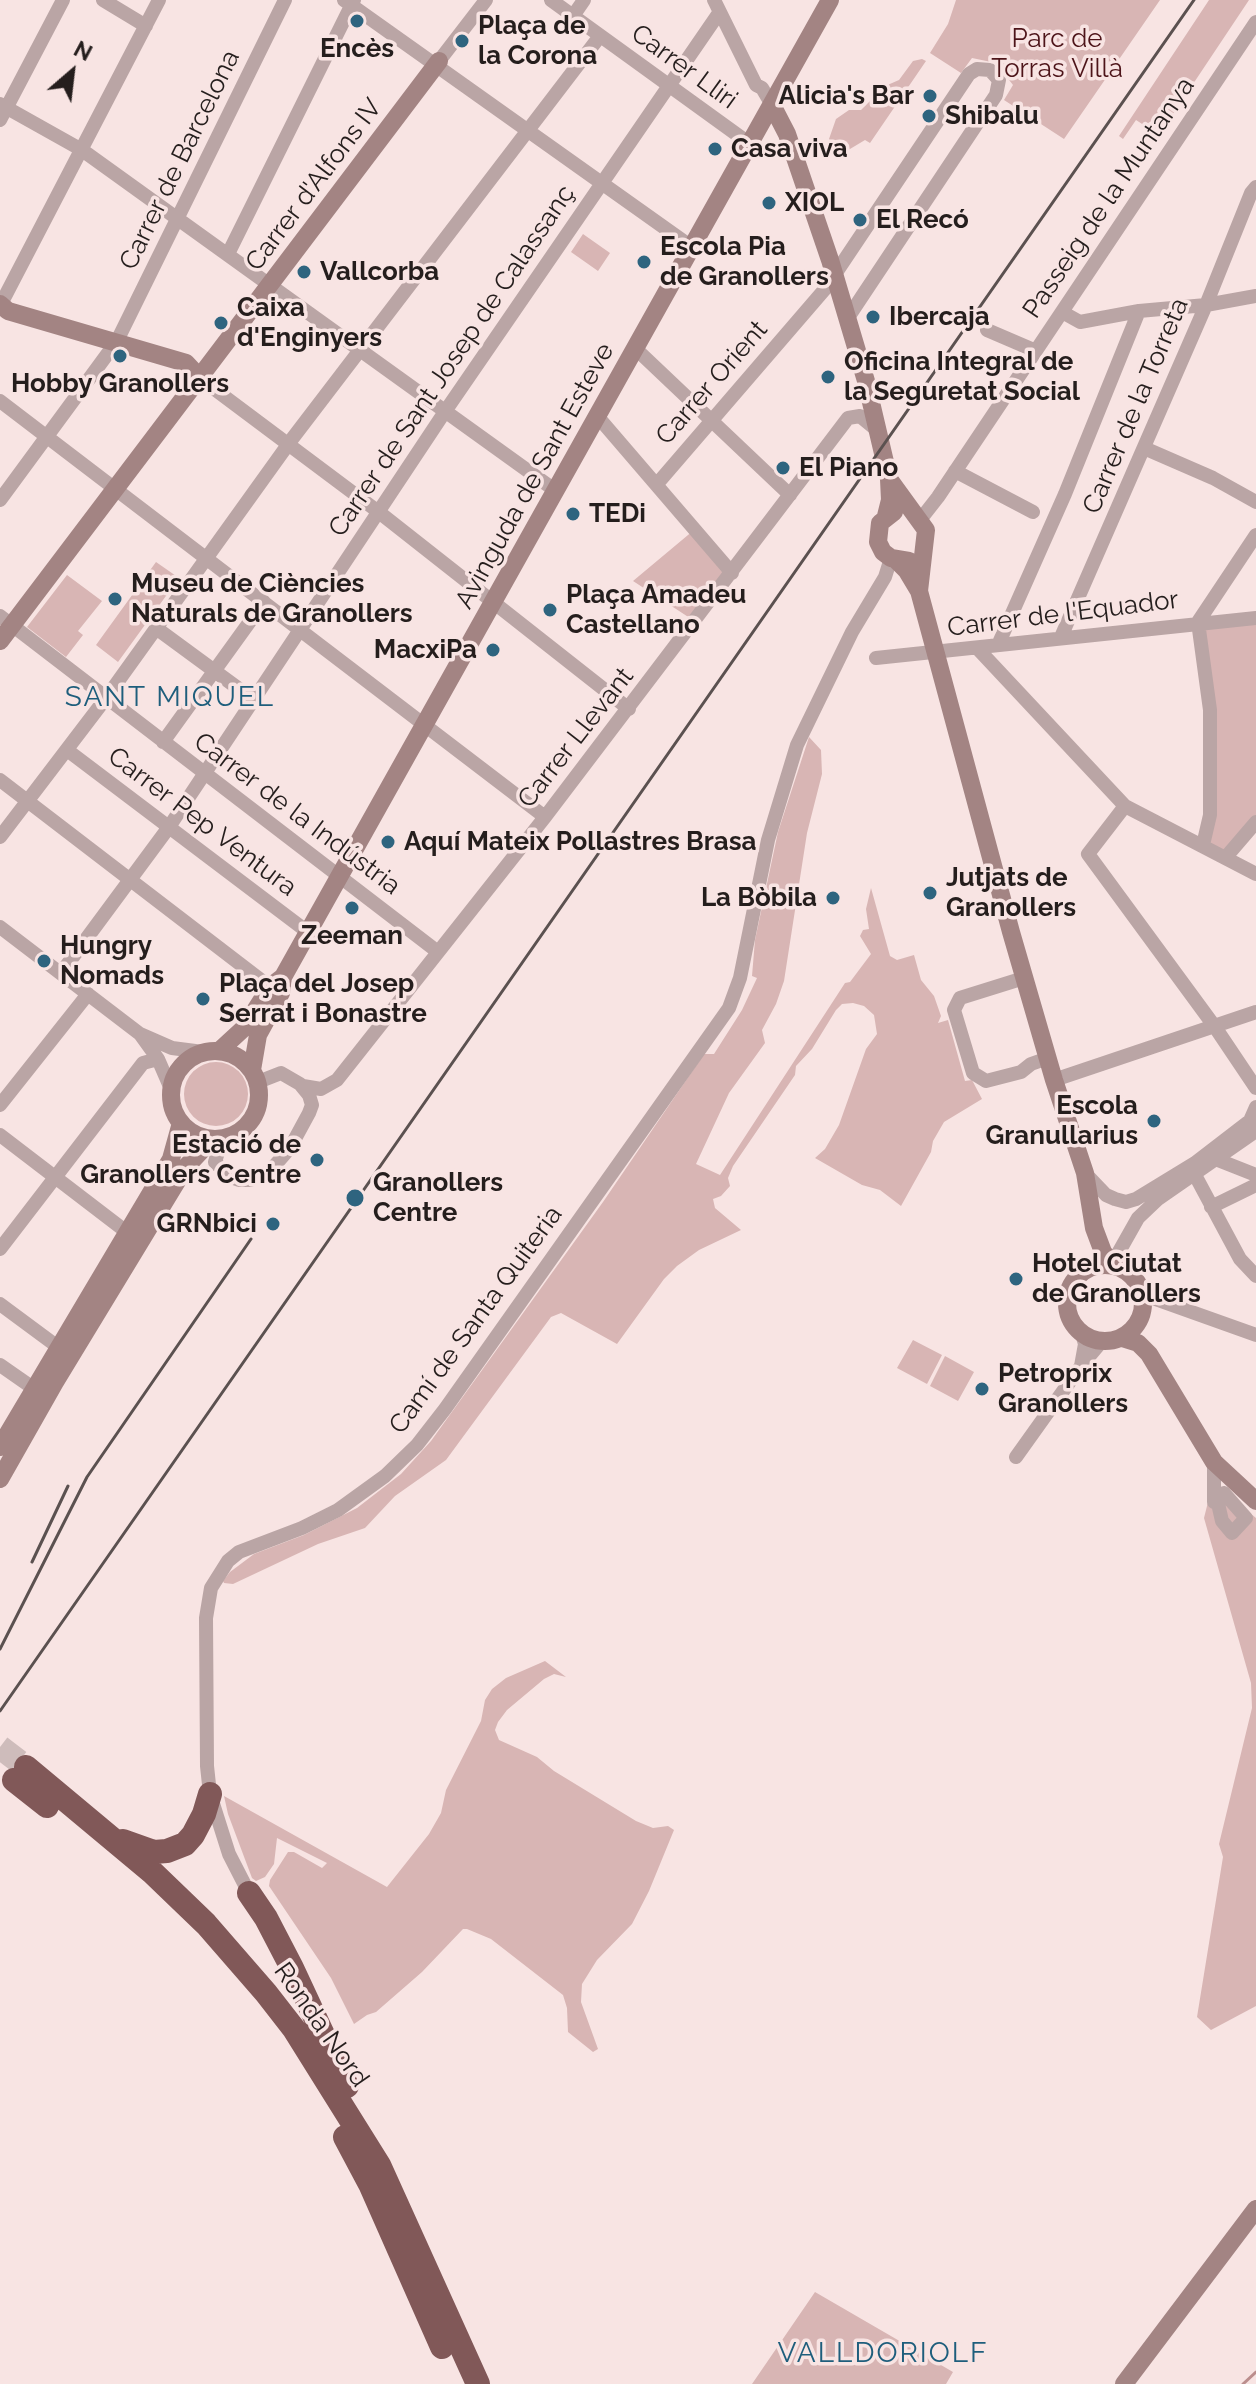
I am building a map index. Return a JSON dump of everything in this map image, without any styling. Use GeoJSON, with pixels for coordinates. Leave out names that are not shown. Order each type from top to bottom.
{"type":"FeatureCollection","features":[{"type":"Feature","properties":{"kind":"highway","name":"Ronda Nord"},"geometry":{"type":"LineString","coordinates":[[459,2384],[370,2184],[337,2122],[274,2028],[170,1909],[20,1774],[108,1834],[206,1924],[266,1993],[321,2068],[379,2165],[478,2384]]}},
{"type":"Feature","properties":{"kind":"highway"},"geometry":{"type":"LineString","coordinates":[[108,1834],[154,1852],[185,1844],[204,1814],[210,1794]]}},
{"type":"Feature","properties":{"kind":"highway"},"geometry":{"type":"LineString","coordinates":[[249,1893],[292,1968],[378,2148],[379,2165]]}},
{"type":"Feature","properties":{"kind":"street"},"geometry":{"type":"LineString","coordinates":[[63,0],[2,110],[82,150],[556,491]]}},
{"type":"Feature","properties":{"kind":"street"},"geometry":{"type":"LineString","coordinates":[[103,0],[146,26]]}},
{"type":"Feature","properties":{"kind":"street"},"geometry":{"type":"LineString","coordinates":[[159,0],[2,310],[186,363],[201,379],[380,513],[629,709]]}},
{"type":"Feature","properties":{"kind":"street","name":"Carrer de Barcelona"},"geometry":{"type":"LineString","coordinates":[[0,500],[117,341],[285,0]]}},
{"type":"Feature","properties":{"kind":"street"},"geometry":{"type":"LineString","coordinates":[[438,64],[486,0]]}},
{"type":"Feature","properties":{"kind":"street","name":"Carrer Lliri"},"geometry":{"type":"LineString","coordinates":[[551,0],[750,144]]}},
{"type":"Feature","properties":{"kind":"street"},"geometry":{"type":"LineString","coordinates":[[573,16],[584,0]]}},
{"type":"Feature","properties":{"kind":"street","name":"Avinguda de Sant Esteve"},"geometry":{"type":"LineString","coordinates":[[211,1051],[244,1028],[309,933],[830,0]]}},
{"type":"Feature","properties":{"kind":"street"},"geometry":{"type":"LineString","coordinates":[[228,254],[350,2],[693,248]]}},
{"type":"Feature","properties":{"kind":"street"},"geometry":{"type":"LineString","coordinates":[[716,6],[756,85],[762,88],[787,134],[866,381],[871,421],[888,473],[890,500],[886,516]]}},
{"type":"Feature","properties":{"kind":"street","name":"Carrer de Sant Josep de Calassanç"},"geometry":{"type":"LineString","coordinates":[[61,973],[169,827],[444,413],[668,87],[716,6]]}},
{"type":"Feature","properties":{"kind":"street","name":"Passeig de la Muntanya"},"geometry":{"type":"LineString","coordinates":[[916,516],[955,471],[1256,22]]}},
{"type":"Feature","properties":{"kind":"street"},"geometry":{"type":"LineString","coordinates":[[0,837],[106,698],[288,445],[600,36]]}},
{"type":"Feature","properties":{"kind":"street","name":"Carrer d'Alfons IV"},"geometry":{"type":"LineString","coordinates":[[0,641],[6,621],[116,489],[438,64]]}},
{"type":"Feature","properties":{"kind":"street","name":"Carrer Orient"},"geometry":{"type":"LineString","coordinates":[[657,484],[825,289],[967,77],[977,69],[993,72],[1000,84],[996,95],[847,319]]}},
{"type":"Feature","properties":{"kind":"street","name":"Carrer de la Torreta"},"geometry":{"type":"LineString","coordinates":[[1061,637],[1254,192]]}},
{"type":"Feature","properties":{"kind":"street"},"geometry":{"type":"LineString","coordinates":[[1062,312],[1080,322],[1256,296]]}},
{"type":"Feature","properties":{"kind":"street"},"geometry":{"type":"LineString","coordinates":[[998,645],[1042,517],[1065,494],[1139,311]]}},
{"type":"Feature","properties":{"kind":"street"},"geometry":{"type":"LineString","coordinates":[[987,330],[1036,351]]}},
{"type":"Feature","properties":{"kind":"street"},"geometry":{"type":"LineString","coordinates":[[636,349],[790,495]]}},
{"type":"Feature","properties":{"kind":"street"},"geometry":{"type":"LineString","coordinates":[[0,401],[545,817]]}},
{"type":"Feature","properties":{"kind":"street","name":"Carrer Llevant"},"geometry":{"type":"LineString","coordinates":[[255,1076],[281,1073],[303,1086],[321,1089],[337,1080],[629,709],[848,418],[856,415],[871,421]]}},
{"type":"Feature","properties":{"kind":"street"},"geometry":{"type":"LineString","coordinates":[[598,417],[732,573]]}},
{"type":"Feature","properties":{"kind":"street"},"geometry":{"type":"LineString","coordinates":[[1144,448],[1213,478],[1256,502]]}},
{"type":"Feature","properties":{"kind":"street"},"geometry":{"type":"LineString","coordinates":[[955,471],[1042,517]]}},
{"type":"Feature","properties":{"kind":"street"},"geometry":{"type":"LineString","coordinates":[[888,473],[926,530],[919,591]]}},
{"type":"Feature","properties":{"kind":"street"},"geometry":{"type":"LineString","coordinates":[[916,516],[899,510],[886,516],[877,533],[883,552],[907,571],[919,591],[1024,978],[1085,1173],[1094,1228],[1103,1252],[1114,1266],[1135,1279],[1144,1295],[1142,1332],[1149,1354],[1214,1462],[1254,1495]]}},
{"type":"Feature","properties":{"kind":"street"},"geometry":{"type":"LineString","coordinates":[[1203,845],[1210,815],[1210,710],[1198,622],[1256,535]]}},
{"type":"Feature","properties":{"kind":"street"},"geometry":{"type":"LineString","coordinates":[[894,560],[908,562],[923,550]]}},
{"type":"Feature","properties":{"kind":"street","name":"Camí de Santa Quiteria"},"geometry":{"type":"LineString","coordinates":[[249,1893],[229,1854],[210,1794],[207,1766],[207,1606],[211,1588],[219,1572],[239,1552],[302,1528],[338,1510],[385,1476],[417,1445],[729,1008],[740,978],[768,840],[797,745],[852,632],[894,560]]}},
{"type":"Feature","properties":{"kind":"street"},"geometry":{"type":"LineString","coordinates":[[163,742],[264,602]]}},
{"type":"Feature","properties":{"kind":"street","name":"Carrer de l'Equador"},"geometry":{"type":"LineString","coordinates":[[876,658],[1256,618]]}},
{"type":"Feature","properties":{"kind":"street","name":"Carrer de la Indústria"},"geometry":{"type":"LineString","coordinates":[[6,621],[438,952]]}},
{"type":"Feature","properties":{"kind":"street"},"geometry":{"type":"LineString","coordinates":[[156,628],[254,700]]}},
{"type":"Feature","properties":{"kind":"street"},"geometry":{"type":"LineString","coordinates":[[978,649],[1125,806],[1256,874]]}},
{"type":"Feature","properties":{"kind":"street","name":"Carrer Pep Ventura"},"geometry":{"type":"LineString","coordinates":[[67,750],[309,933]]}},
{"type":"Feature","properties":{"kind":"street"},"geometry":{"type":"LineString","coordinates":[[0,780],[131,880],[276,982]]}},
{"type":"Feature","properties":{"kind":"street"},"geometry":{"type":"LineString","coordinates":[[1125,806],[1088,854],[1256,1088]]}},
{"type":"Feature","properties":{"kind":"street"},"geometry":{"type":"LineString","coordinates":[[1226,857],[1256,822]]}},
{"type":"Feature","properties":{"kind":"street"},"geometry":{"type":"LineString","coordinates":[[0,927],[140,1034],[172,1048],[211,1051],[243,1060],[255,1076],[260,1101],[253,1119],[235,1135],[217,1139],[200,1137],[181,1123],[158,1059],[140,1034]]}},
{"type":"Feature","properties":{"kind":"street"},"geometry":{"type":"LineString","coordinates":[[1024,978],[960,998],[954,1010],[973,1073],[986,1081],[1021,1072],[1031,1064],[1048,1058]]}},
{"type":"Feature","properties":{"kind":"street","name":"Avinguda de Sant Esteve"},"geometry":{"type":"LineString","coordinates":[[255,1076],[258,1035],[281,993],[276,982]]}},
{"type":"Feature","properties":{"kind":"street"},"geometry":{"type":"LineString","coordinates":[[0,1105],[88,994]]}},
{"type":"Feature","properties":{"kind":"street"},"geometry":{"type":"LineString","coordinates":[[1054,1080],[1256,1012]]}},
{"type":"Feature","properties":{"kind":"street"},"geometry":{"type":"LineString","coordinates":[[171,1089],[181,1066],[191,1057],[211,1051]]}},
{"type":"Feature","properties":{"kind":"street"},"geometry":{"type":"LineString","coordinates":[[0,1249],[143,1063],[158,1059]]}},
{"type":"Feature","properties":{"kind":"street"},"geometry":{"type":"LineString","coordinates":[[217,1139],[215,1162],[228,1176],[250,1180],[269,1172],[290,1148],[309,1113],[311,1101],[303,1086]]}},
{"type":"Feature","properties":{"kind":"street"},"geometry":{"type":"LineString","coordinates":[[1114,1266],[1138,1218],[1158,1199],[1218,1160],[1242,1140],[1252,1127],[1256,1107]]}},
{"type":"Feature","properties":{"kind":"street"},"geometry":{"type":"LineString","coordinates":[[0,1447],[171,1159],[181,1123]]}},
{"type":"Feature","properties":{"kind":"street"},"geometry":{"type":"LineString","coordinates":[[1085,1173],[1099,1188],[1115,1199],[1126,1202],[1136,1199],[1252,1127]]}},
{"type":"Feature","properties":{"kind":"street"},"geometry":{"type":"LineString","coordinates":[[0,1135],[128,1233]]}},
{"type":"Feature","properties":{"kind":"street"},"geometry":{"type":"LineString","coordinates":[[0,1479],[185,1168],[217,1139]]}},
{"type":"Feature","properties":{"kind":"street"},"geometry":{"type":"LineString","coordinates":[[1218,1160],[1256,1175]]}},
{"type":"Feature","properties":{"kind":"street"},"geometry":{"type":"LineString","coordinates":[[1195,1175],[1240,1259],[1256,1276]]}},
{"type":"Feature","properties":{"kind":"street"},"geometry":{"type":"LineString","coordinates":[[1211,1207],[1256,1185]]}},
{"type":"Feature","properties":{"kind":"street"},"geometry":{"type":"LineString","coordinates":[[1094,1228],[1091,1255],[1085,1270],[1070,1288],[1066,1301],[1072,1324],[1082,1334],[1102,1341],[1122,1338],[1138,1343],[1149,1354]]}},
{"type":"Feature","properties":{"kind":"street"},"geometry":{"type":"LineString","coordinates":[[1085,1270],[1103,1265],[1114,1266]]}},
{"type":"Feature","properties":{"kind":"street"},"geometry":{"type":"LineString","coordinates":[[1144,1295],[1253,1336]]}},
{"type":"Feature","properties":{"kind":"street"},"geometry":{"type":"LineString","coordinates":[[0,1304],[58,1347]]}},
{"type":"Feature","properties":{"kind":"street"},"geometry":{"type":"LineString","coordinates":[[1122,1338],[1132,1331],[1141,1317]]}},
{"type":"Feature","properties":{"kind":"street"},"geometry":{"type":"LineString","coordinates":[[1081,1366],[1085,1344],[1082,1334]]}},
{"type":"Feature","properties":{"kind":"street"},"geometry":{"type":"LineString","coordinates":[[1016,1457],[1102,1341]]}},
{"type":"Feature","properties":{"kind":"street"},"geometry":{"type":"LineString","coordinates":[[0,1365],[33,1388]]}},
{"type":"Feature","properties":{"kind":"street"},"geometry":{"type":"LineString","coordinates":[[1214,1462],[1215,1519]]}},
{"type":"Feature","properties":{"kind":"street"},"geometry":{"type":"LineString","coordinates":[[1124,2384],[1256,2209]]}},
{"type":"Feature","properties":{"kind":"green space","name":"Parc de Torras Villà"},"geometry":{"type":"Polygon","coordinates":[[[956,0],[1160,0],[1064,139],[1004,100],[1013,85],[996,63],[972,58],[961,73],[930,53],[948,24],[956,0]]]}},
{"type":"Feature","properties":{"kind":"green space"},"geometry":{"type":"Polygon","coordinates":[[[1209,0],[1249,0],[1159,135],[1136,120],[1123,139],[1119,136],[1209,0]]]}},
{"type":"Feature","properties":{"kind":"green space"},"geometry":{"type":"Polygon","coordinates":[[[913,61],[926,61],[870,143],[865,140],[835,158],[829,139],[836,119],[849,110],[861,110],[876,90],[899,80],[913,61]]]}},
{"type":"Feature","properties":{"kind":"green space"},"geometry":{"type":"Polygon","coordinates":[[[583,234],[610,253],[598,271],[571,252],[583,234]]]}},
{"type":"Feature","properties":{"kind":"green space"},"geometry":{"type":"Polygon","coordinates":[[[694,530],[732,573],[696,622],[633,581],[694,530]]]}},
{"type":"Feature","properties":{"kind":"green space"},"geometry":{"type":"Polygon","coordinates":[[[156,562],[179,578],[118,662],[96,645],[156,562]]]}},
{"type":"Feature","properties":{"kind":"green space"},"geometry":{"type":"Polygon","coordinates":[[[67,575],[102,601],[78,631],[83,635],[66,657],[27,627],[67,575]]]}},
{"type":"Feature","properties":{"kind":"green space"},"geometry":{"type":"Polygon","coordinates":[[[1256,618],[1256,822],[1226,857],[1203,845],[1210,815],[1198,622],[1256,618]]]}},
{"type":"Feature","properties":{"kind":"green space"},"geometry":{"type":"Polygon","coordinates":[[[809,737],[821,750],[822,774],[807,833],[784,981],[762,1030],[765,1043],[729,1093],[696,1164],[720,1175],[845,983],[850,982],[871,954],[860,936],[863,930],[869,929],[866,909],[871,888],[890,956],[897,960],[914,955],[921,980],[934,996],[941,1016],[938,1023],[948,1020],[965,1081],[972,1080],[982,1099],[944,1122],[901,1206],[880,1190],[862,1185],[815,1158],[825,1149],[839,1125],[866,1049],[877,1034],[874,1015],[864,1006],[842,1004],[812,1049],[796,1066],[795,1075],[733,1166],[728,1178],[730,1186],[721,1196],[713,1199],[715,1208],[741,1230],[699,1250],[677,1266],[617,1344],[561,1313],[551,1317],[446,1460],[395,1496],[365,1528],[318,1544],[233,1584],[224,1583],[230,1572],[254,1554],[304,1535],[357,1508],[401,1474],[431,1441],[603,1202],[704,1054],[714,1054],[742,1010],[757,978],[752,976],[755,940],[778,832],[809,737]]]}},
{"type":"Feature","properties":{"kind":"green space"},"geometry":{"type":"Polygon","coordinates":[[[210,1062],[222,1062],[239,1071],[246,1082],[246,1106],[239,1117],[222,1126],[210,1126],[198,1121],[189,1112],[184,1100],[184,1088],[189,1076],[198,1067],[210,1062]]]}},
{"type":"Feature","properties":{"kind":"green space"},"geometry":{"type":"Polygon","coordinates":[[[913,1340],[942,1355],[927,1384],[897,1368],[913,1340]]]}},
{"type":"Feature","properties":{"kind":"green space"},"geometry":{"type":"Polygon","coordinates":[[[945,1356],[974,1372],[958,1401],[930,1386],[945,1356]]]}},
{"type":"Feature","properties":{"kind":"green space"},"geometry":{"type":"Polygon","coordinates":[[[1228,1495],[1256,1518],[1256,2006],[1211,2030],[1197,2017],[1223,1857],[1219,1844],[1252,1708],[1251,1683],[1204,1518],[1208,1502],[1228,1495]]]}},
{"type":"Feature","properties":{"kind":"green space"},"geometry":{"type":"Polygon","coordinates":[[[545,1661],[566,1677],[554,1674],[544,1679],[507,1710],[495,1730],[499,1740],[537,1757],[554,1771],[636,1821],[653,1828],[668,1826],[674,1830],[632,1924],[597,1960],[582,1984],[581,2002],[598,2049],[593,2052],[568,2032],[563,1995],[491,1939],[467,1929],[463,1929],[422,1972],[376,2012],[354,2024],[331,1978],[269,1886],[288,1852],[294,1852],[322,1868],[327,1863],[277,1838],[274,1864],[265,1877],[256,1881],[252,1878],[224,1796],[387,1887],[429,1834],[441,1813],[446,1790],[481,1721],[485,1700],[492,1689],[506,1678],[545,1661]]]}},
{"type":"Feature","properties":{"kind":"green space"},"geometry":{"type":"Polygon","coordinates":[[[815,2292],[953,2372],[946,2384],[752,2384],[815,2292]]]}},
{"type":"Feature","properties":{"kind":"waterway"},"geometry":{"type":"LineString","coordinates":[[1243,2384],[1256,2372]]}},
{"type":"Feature","properties":{"kind":"tunnel"},"geometry":{"type":"LineString","coordinates":[[0,1747],[26,1767]]}},
{"type":"Feature","properties":{"kind":"railway"},"geometry":{"type":"LineString","coordinates":[[0,1711],[1194,0]]}},
{"type":"Feature","properties":{"kind":"railway"},"geometry":{"type":"LineString","coordinates":[[0,1649],[87,1477],[251,1239]]}},
{"type":"Feature","properties":{"kind":"railway"},"geometry":{"type":"LineString","coordinates":[[32,1562],[68,1486]]}},
{"type":"Feature","properties":{"kind":"place","name":"Encès"},"geometry":{"type":"Point","coordinates":[357,21]}},
{"type":"Feature","properties":{"kind":"place","name":"Plaça de la Corona"},"geometry":{"type":"Point","coordinates":[462,41]}},
{"type":"Feature","properties":{"kind":"place","name":"Alicia's Bar"},"geometry":{"type":"Point","coordinates":[930,96]}},
{"type":"Feature","properties":{"kind":"place","name":"Shibalu"},"geometry":{"type":"Point","coordinates":[929,116]}},
{"type":"Feature","properties":{"kind":"place","name":"Casa viva"},"geometry":{"type":"Point","coordinates":[715,149]}},
{"type":"Feature","properties":{"kind":"place","name":"XIOL"},"geometry":{"type":"Point","coordinates":[769,203]}},
{"type":"Feature","properties":{"kind":"place","name":"El Recó"},"geometry":{"type":"Point","coordinates":[860,220]}},
{"type":"Feature","properties":{"kind":"place","name":"Escola Pia de Granollers"},"geometry":{"type":"Point","coordinates":[644,262]}},
{"type":"Feature","properties":{"kind":"place","name":"Vallcorba"},"geometry":{"type":"Point","coordinates":[304,272]}},
{"type":"Feature","properties":{"kind":"place","name":"Ibercaja"},"geometry":{"type":"Point","coordinates":[873,317]}},
{"type":"Feature","properties":{"kind":"place","name":"Caixa d'Enginyers"},"geometry":{"type":"Point","coordinates":[221,323]}},
{"type":"Feature","properties":{"kind":"place","name":"Hobby Granollers"},"geometry":{"type":"Point","coordinates":[120,356]}},
{"type":"Feature","properties":{"kind":"place","name":"Oficina Integral de la Seguretat Social"},"geometry":{"type":"Point","coordinates":[828,377]}},
{"type":"Feature","properties":{"kind":"place","name":"El Piano"},"geometry":{"type":"Point","coordinates":[783,468]}},
{"type":"Feature","properties":{"kind":"place","name":"TEDi"},"geometry":{"type":"Point","coordinates":[573,514]}},
{"type":"Feature","properties":{"kind":"place","name":"Museu de Ciències Naturals de Granollers"},"geometry":{"type":"Point","coordinates":[115,599]}},
{"type":"Feature","properties":{"kind":"place","name":"Plaça Amadeu Castellano"},"geometry":{"type":"Point","coordinates":[550,610]}},
{"type":"Feature","properties":{"kind":"place","name":"MacxiPa"},"geometry":{"type":"Point","coordinates":[493,650]}},
{"type":"Feature","properties":{"kind":"place","name":"Aquí Mateix Pollastres Brasa"},"geometry":{"type":"Point","coordinates":[388,842]}},
{"type":"Feature","properties":{"kind":"place","name":"Jutjats de Granollers"},"geometry":{"type":"Point","coordinates":[930,893]}},
{"type":"Feature","properties":{"kind":"place","name":"La Bòbila"},"geometry":{"type":"Point","coordinates":[833,898]}},
{"type":"Feature","properties":{"kind":"place","name":"Zeeman"},"geometry":{"type":"Point","coordinates":[352,908]}},
{"type":"Feature","properties":{"kind":"place","name":"Hungry Nomads"},"geometry":{"type":"Point","coordinates":[44,961]}},
{"type":"Feature","properties":{"kind":"place","name":"Plaça del Josep Serrat i Bonastre"},"geometry":{"type":"Point","coordinates":[203,999]}},
{"type":"Feature","properties":{"kind":"place","name":"Escola Granullarius"},"geometry":{"type":"Point","coordinates":[1154,1121]}},
{"type":"Feature","properties":{"kind":"place","name":"Estació de Granollers Centre"},"geometry":{"type":"Point","coordinates":[317,1160]}},
{"type":"Feature","properties":{"kind":"place","name":"Granollers Centre"},"geometry":{"type":"Point","coordinates":[355,1198]}},
{"type":"Feature","properties":{"kind":"place","name":"GRNbici"},"geometry":{"type":"Point","coordinates":[273,1224]}},
{"type":"Feature","properties":{"kind":"place","name":"Hotel Ciutat de Granollers"},"geometry":{"type":"Point","coordinates":[1016,1279]}},
{"type":"Feature","properties":{"kind":"place","name":"Petroprix Granollers"},"geometry":{"type":"Point","coordinates":[982,1389]}},
{"type":"Feature","properties":{"kind":"district","name":"SANT MIQUEL"},"geometry":{"type":"Point","coordinates":[170,698]}},
{"type":"Feature","properties":{"kind":"district","name":"VALLDORIOLF"},"geometry":{"type":"Point","coordinates":[883,2354]}}]}
